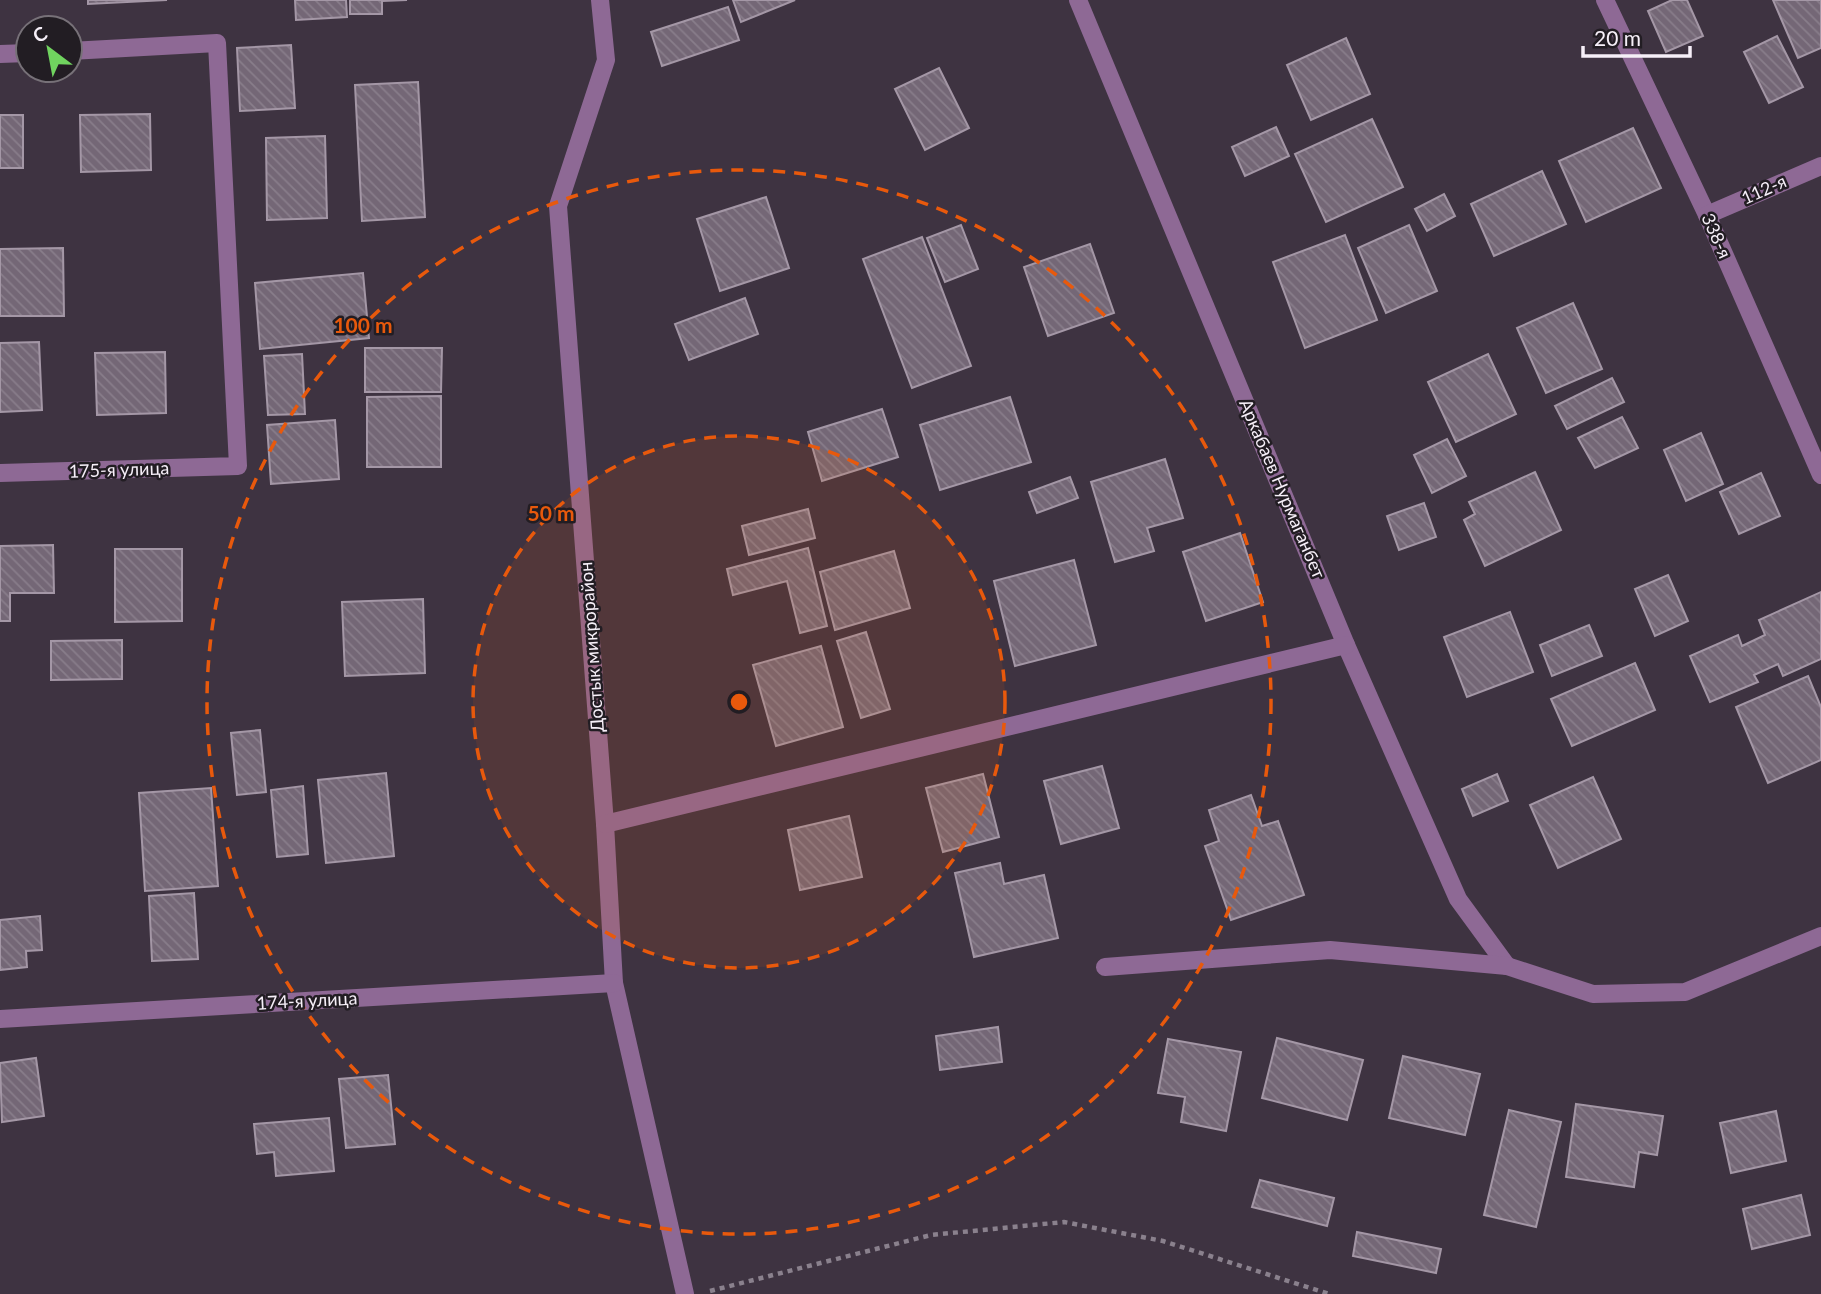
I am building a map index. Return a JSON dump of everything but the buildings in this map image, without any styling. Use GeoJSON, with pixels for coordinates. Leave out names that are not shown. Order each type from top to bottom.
{"type":"FeatureCollection","features":[{"type":"Feature","properties":{"kind":"street","name":"Достык микрорайон"},"geometry":{"type":"LineString","coordinates":[[600,0],[606,60],[558,206],[606,824],[614,983],[685,1294]]}},
{"type":"Feature","properties":{"kind":"street","name":"Аркабаев Нурмаганбет"},"geometry":{"type":"LineString","coordinates":[[1078,0],[1346,645],[1458,899],[1507,966]]}},
{"type":"Feature","properties":{"kind":"street","name":"338-я"},"geometry":{"type":"LineString","coordinates":[[1605,0],[1707,215],[1821,475]]}},
{"type":"Feature","properties":{"kind":"street","name":"175-я улица"},"geometry":{"type":"LineString","coordinates":[[0,473],[239,466],[217,43],[84,50]]}},
{"type":"Feature","properties":{"kind":"street","name":"112-я"},"geometry":{"type":"LineString","coordinates":[[1707,215],[1821,166]]}},
{"type":"Feature","properties":{"kind":"street"},"geometry":{"type":"LineString","coordinates":[[606,824],[1346,645]]}},
{"type":"Feature","properties":{"kind":"street"},"geometry":{"type":"LineString","coordinates":[[1105,967],[1330,950],[1507,966],[1593,994],[1685,992],[1821,936]]}},
{"type":"Feature","properties":{"kind":"street","name":"174-я улица"},"geometry":{"type":"LineString","coordinates":[[0,1019],[614,983]]}},
{"type":"Feature","properties":{"kind":"path"},"geometry":{"type":"LineString","coordinates":[[699,1294],[932,1236],[1064,1222],[1163,1241],[1329,1294]]}}]}
